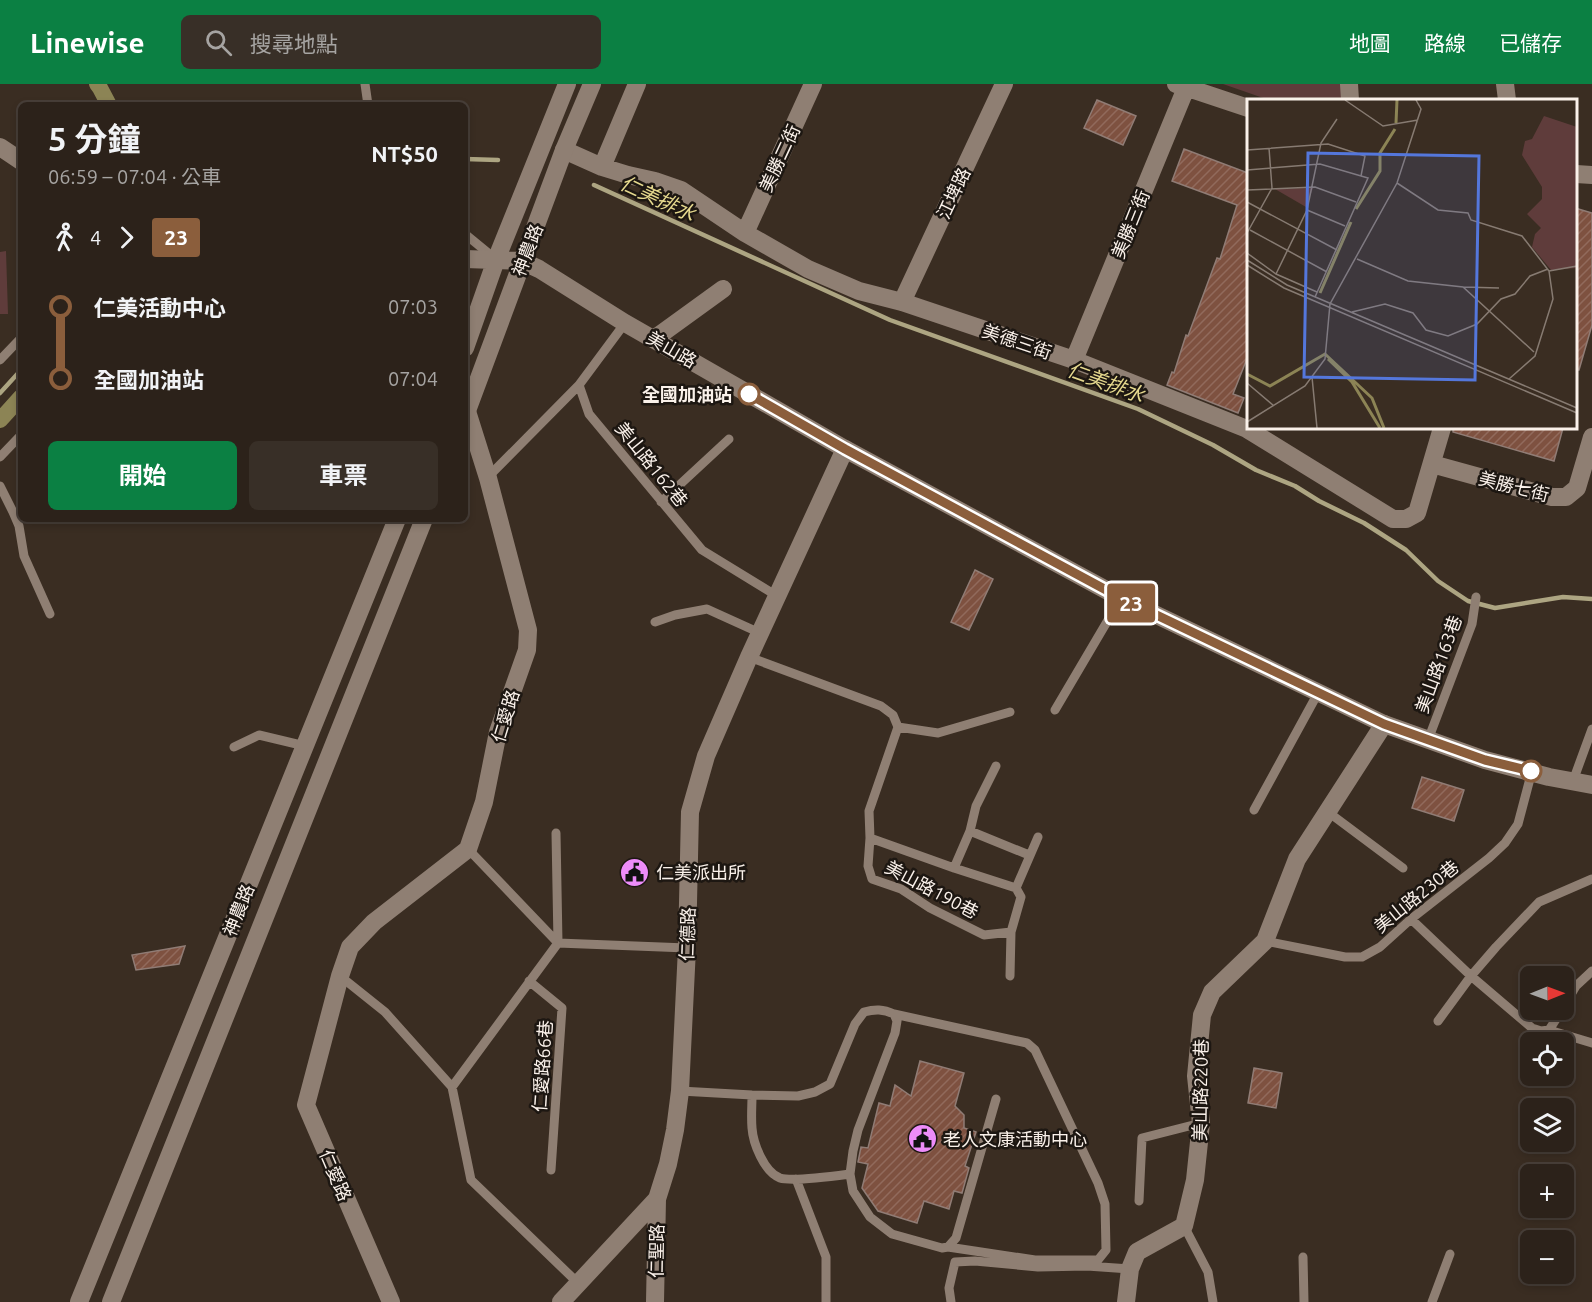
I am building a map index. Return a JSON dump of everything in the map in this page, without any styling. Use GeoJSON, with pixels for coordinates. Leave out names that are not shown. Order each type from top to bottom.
{"type":"FeatureCollection","features":[{"type":"Feature","properties":{"kind":"street","name":"神農路"},"geometry":{"type":"LineString","coordinates":[[468,339],[496,260],[567,84]]}},
{"type":"Feature","properties":{"kind":"street","name":"神農路"},"geometry":{"type":"LineString","coordinates":[[468,406],[564,150],[592,84]]}},
{"type":"Feature","properties":{"kind":"street"},"geometry":{"type":"LineString","coordinates":[[602,167],[637,84]]}},
{"type":"Feature","properties":{"kind":"street","name":"美勝二街"},"geometry":{"type":"LineString","coordinates":[[746,233],[813,84]]}},
{"type":"Feature","properties":{"kind":"street","name":"江埤路"},"geometry":{"type":"LineString","coordinates":[[902,302],[1004,84]]}},
{"type":"Feature","properties":{"kind":"street"},"geometry":{"type":"LineString","coordinates":[[1349,84],[1350,99]]}},
{"type":"Feature","properties":{"kind":"street"},"geometry":{"type":"LineString","coordinates":[[1505,84],[1507,99]]}},
{"type":"Feature","properties":{"kind":"street"},"geometry":{"type":"LineString","coordinates":[[1181,86],[1247,108]]}},
{"type":"Feature","properties":{"kind":"street","name":"美勝三街"},"geometry":{"type":"LineString","coordinates":[[1074,360],[1181,86]]}},
{"type":"Feature","properties":{"kind":"street"},"geometry":{"type":"LineString","coordinates":[[0,147],[18,159]]}},
{"type":"Feature","properties":{"kind":"street","name":"美德三街"},"geometry":{"type":"LineString","coordinates":[[564,150],[602,167],[681,190],[746,233],[808,269],[859,291],[902,302],[1074,360],[1247,427]]}},
{"type":"Feature","properties":{"kind":"street"},"geometry":{"type":"LineString","coordinates":[[1577,174],[1592,175]]}},
{"type":"Feature","properties":{"kind":"street","name":"美山路"},"geometry":{"type":"LineString","coordinates":[[468,259],[522,261],[539,269],[625,322],[845,449],[1121,598],[1384,724],[1485,760],[1549,777],[1592,785]]}},
{"type":"Feature","properties":{"kind":"street"},"geometry":{"type":"LineString","coordinates":[[654,339],[723,289]]}},
{"type":"Feature","properties":{"kind":"street","name":"仁愛路"},"geometry":{"type":"LineString","coordinates":[[391,1302],[306,1105],[340,976],[351,947],[374,922],[468,849],[484,802],[498,732],[527,650],[528,630],[488,478],[468,417]]}},
{"type":"Feature","properties":{"kind":"street","name":"美德三街"},"geometry":{"type":"LineString","coordinates":[[1251,429],[1393,519],[1406,519],[1417,513],[1432,464]]}},
{"type":"Feature","properties":{"kind":"street"},"geometry":{"type":"LineString","coordinates":[[1432,464],[1442,429]]}},
{"type":"Feature","properties":{"kind":"street","name":"美勝七街"},"geometry":{"type":"LineString","coordinates":[[1432,464],[1552,497],[1566,497],[1577,488],[1592,436]]}},
{"type":"Feature","properties":{"kind":"street","name":"仁德路"},"geometry":{"type":"LineString","coordinates":[[561,1302],[657,1199],[668,1164],[680,1091],[687,948],[690,812],[706,756],[845,449]]}},
{"type":"Feature","properties":{"kind":"street","name":"神農路"},"geometry":{"type":"LineString","coordinates":[[79,1302],[396,522]]}},
{"type":"Feature","properties":{"kind":"street","name":"神農路"},"geometry":{"type":"LineString","coordinates":[[111,1302],[423,522]]}},
{"type":"Feature","properties":{"kind":"street","name":"美山路220巷"},"geometry":{"type":"LineString","coordinates":[[1184,1226],[1195,1180],[1201,1123],[1196,1076],[1202,1015],[1212,992],[1265,941],[1298,859],[1384,724]]}},
{"type":"Feature","properties":{"kind":"street","name":"仁聖路"},"geometry":{"type":"LineString","coordinates":[[655,1302],[657,1199]]}},
{"type":"Feature","properties":{"kind":"street"},"geometry":{"type":"LineString","coordinates":[[1126,1302],[1130,1269],[1137,1252],[1184,1226]]}},
{"type":"Feature","properties":{"kind":"lane"},"geometry":{"type":"LineString","coordinates":[[365,84],[368,102]]}},
{"type":"Feature","properties":{"kind":"lane"},"geometry":{"type":"LineString","coordinates":[[468,237],[496,260]]}},
{"type":"Feature","properties":{"kind":"lane"},"geometry":{"type":"LineString","coordinates":[[488,478],[579,386],[625,322]]}},
{"type":"Feature","properties":{"kind":"lane"},"geometry":{"type":"LineString","coordinates":[[0,360],[18,341]]}},
{"type":"Feature","properties":{"kind":"lane","name":"美山路162巷"},"geometry":{"type":"LineString","coordinates":[[579,386],[589,414],[702,550],[777,597]]}},
{"type":"Feature","properties":{"kind":"lane"},"geometry":{"type":"LineString","coordinates":[[0,457],[18,438]]}},
{"type":"Feature","properties":{"kind":"lane"},"geometry":{"type":"LineString","coordinates":[[661,502],[729,439]]}},
{"type":"Feature","properties":{"kind":"lane"},"geometry":{"type":"LineString","coordinates":[[0,486],[19,526],[24,556],[50,614]]}},
{"type":"Feature","properties":{"kind":"lane","name":"美山路163巷"},"geometry":{"type":"LineString","coordinates":[[1428,740],[1472,624],[1476,597]]}},
{"type":"Feature","properties":{"kind":"lane"},"geometry":{"type":"LineString","coordinates":[[1055,710],[1121,598]]}},
{"type":"Feature","properties":{"kind":"lane"},"geometry":{"type":"LineString","coordinates":[[654,622],[707,609],[760,633]]}},
{"type":"Feature","properties":{"kind":"lane"},"geometry":{"type":"LineString","coordinates":[[749,657],[881,706],[893,715],[898,727],[938,733],[1010,712]]}},
{"type":"Feature","properties":{"kind":"lane"},"geometry":{"type":"LineString","coordinates":[[1254,810],[1318,693]]}},
{"type":"Feature","properties":{"kind":"lane","name":"美山路190巷"},"geometry":{"type":"LineString","coordinates":[[898,727],[869,811],[868,866],[872,879],[901,890],[930,908],[984,935],[1011,932]]}},
{"type":"Feature","properties":{"kind":"lane"},"geometry":{"type":"LineString","coordinates":[[1573,781],[1592,729]]}},
{"type":"Feature","properties":{"kind":"lane"},"geometry":{"type":"LineString","coordinates":[[234,747],[259,735],[305,746]]}},
{"type":"Feature","properties":{"kind":"lane","name":"美山路190巷"},"geometry":{"type":"LineString","coordinates":[[954,868],[970,831],[976,806],[996,766]]}},
{"type":"Feature","properties":{"kind":"lane","name":"美山路230巷"},"geometry":{"type":"LineString","coordinates":[[1265,941],[1345,957],[1362,957],[1380,947],[1411,919],[1506,843],[1518,824],[1532,771]]}},
{"type":"Feature","properties":{"kind":"lane"},"geometry":{"type":"LineString","coordinates":[[1328,812],[1403,868]]}},
{"type":"Feature","properties":{"kind":"lane"},"geometry":{"type":"LineString","coordinates":[[970,831],[1029,855]]}},
{"type":"Feature","properties":{"kind":"lane"},"geometry":{"type":"LineString","coordinates":[[452,1087],[558,943],[556,833]]}},
{"type":"Feature","properties":{"kind":"lane"},"geometry":{"type":"LineString","coordinates":[[1016,888],[1038,837]]}},
{"type":"Feature","properties":{"kind":"lane"},"geometry":{"type":"LineString","coordinates":[[870,838],[1016,888],[1021,897],[1011,932],[1010,976]]}},
{"type":"Feature","properties":{"kind":"lane"},"geometry":{"type":"LineString","coordinates":[[468,849],[558,943],[687,948]]}},
{"type":"Feature","properties":{"kind":"lane"},"geometry":{"type":"LineString","coordinates":[[1438,1021],[1471,976],[1539,902],[1592,879]]}},
{"type":"Feature","properties":{"kind":"lane"},"geometry":{"type":"LineString","coordinates":[[1411,919],[1471,976],[1532,1028],[1541,1031],[1549,1030],[1592,1043]]}},
{"type":"Feature","properties":{"kind":"lane"},"geometry":{"type":"LineString","coordinates":[[1574,990],[1592,971]]}},
{"type":"Feature","properties":{"kind":"lane"},"geometry":{"type":"LineString","coordinates":[[340,976],[385,1012],[452,1087],[471,1180],[578,1283]]}},
{"type":"Feature","properties":{"kind":"lane","name":"仁愛路66巷"},"geometry":{"type":"LineString","coordinates":[[529,981],[562,1008],[552,1170]]}},
{"type":"Feature","properties":{"kind":"lane"},"geometry":{"type":"LineString","coordinates":[[680,1091],[798,1096],[815,1092],[830,1084],[855,1024],[864,1012],[875,1009],[1027,1043],[1035,1050],[1098,1183],[1105,1204],[1106,1250],[1098,1260],[1035,1260],[942,1248],[892,1234],[870,1217],[853,1191],[850,1174],[858,1130],[895,1033],[897,1022],[894,1014]]}},
{"type":"Feature","properties":{"kind":"lane"},"geometry":{"type":"LineString","coordinates":[[1549,1030],[1556,1020]]}},
{"type":"Feature","properties":{"kind":"lane"},"geometry":{"type":"LineString","coordinates":[[753,1095],[752,1130],[760,1157],[769,1171],[781,1178],[796,1179],[850,1174]]}},
{"type":"Feature","properties":{"kind":"lane"},"geometry":{"type":"LineString","coordinates":[[948,1247],[956,1238],[996,1100]]}},
{"type":"Feature","properties":{"kind":"lane"},"geometry":{"type":"LineString","coordinates":[[1139,1201],[1142,1138],[1201,1123]]}},
{"type":"Feature","properties":{"kind":"lane"},"geometry":{"type":"LineString","coordinates":[[796,1179],[826,1257],[826,1302]]}},
{"type":"Feature","properties":{"kind":"lane"},"geometry":{"type":"LineString","coordinates":[[1184,1226],[1208,1272],[1213,1302]]}},
{"type":"Feature","properties":{"kind":"lane"},"geometry":{"type":"LineString","coordinates":[[1432,1302],[1450,1254]]}},
{"type":"Feature","properties":{"kind":"lane"},"geometry":{"type":"LineString","coordinates":[[1303,1257],[1304,1302]]}},
{"type":"Feature","properties":{"kind":"lane"},"geometry":{"type":"LineString","coordinates":[[951,1302],[949,1288],[955,1262],[1130,1269]]}},
{"type":"Feature","properties":{"kind":"shaded area"},"geometry":{"type":"Polygon","coordinates":[[[1223,84],[1341,84],[1341,99],[1266,99],[1223,84]]]}},
{"type":"Feature","properties":{"kind":"shaded area"},"geometry":{"type":"Polygon","coordinates":[[[6,251],[8,314],[0,314],[0,252],[6,251]]]}},
{"type":"Feature","properties":{"kind":"building"},"geometry":{"type":"Polygon","coordinates":[[[1097,100],[1136,116],[1123,145],[1084,128],[1097,100]]]}},
{"type":"Feature","properties":{"kind":"building"},"geometry":{"type":"Polygon","coordinates":[[[1184,149],[1247,173],[1247,359],[1233,394],[1244,398],[1238,413],[1167,385],[1172,372],[1174,373],[1186,335],[1188,336],[1217,258],[1220,259],[1237,205],[1172,181],[1184,149]]]}},
{"type":"Feature","properties":{"kind":"building"},"geometry":{"type":"Polygon","coordinates":[[[1577,209],[1592,213],[1592,325],[1579,370],[1577,370],[1577,209]]]}},
{"type":"Feature","properties":{"kind":"building"},"geometry":{"type":"Polygon","coordinates":[[[1453,429],[1563,429],[1554,461],[1453,432],[1453,429]]]}},
{"type":"Feature","properties":{"kind":"building"},"geometry":{"type":"Polygon","coordinates":[[[975,570],[993,579],[969,630],[951,622],[975,570]]]}},
{"type":"Feature","properties":{"kind":"building"},"geometry":{"type":"Polygon","coordinates":[[[1422,777],[1464,790],[1454,821],[1412,808],[1422,777]]]}},
{"type":"Feature","properties":{"kind":"building"},"geometry":{"type":"Polygon","coordinates":[[[185,946],[179,964],[136,970],[132,955],[185,946]]]}},
{"type":"Feature","properties":{"kind":"building","name":"老人文康活動中心"},"geometry":{"type":"Polygon","coordinates":[[[920,1061],[964,1073],[955,1106],[964,1115],[964,1128],[976,1132],[965,1166],[969,1168],[962,1193],[954,1191],[949,1209],[924,1201],[917,1223],[878,1211],[862,1188],[868,1164],[858,1162],[861,1147],[868,1148],[879,1103],[890,1106],[895,1085],[911,1096],[920,1061]]]}},
{"type":"Feature","properties":{"kind":"building"},"geometry":{"type":"Polygon","coordinates":[[[1254,1068],[1282,1073],[1276,1108],[1248,1103],[1254,1068]]]}},
{"type":"Feature","properties":{"kind":"waterway"},"geometry":{"type":"LineString","coordinates":[[97,84],[107,102]]}},
{"type":"Feature","properties":{"kind":"waterway","name":"仁美排水"},"geometry":{"type":"LineString","coordinates":[[468,159],[498,160]]}},
{"type":"Feature","properties":{"kind":"waterway","name":"仁美排水"},"geometry":{"type":"LineString","coordinates":[[594,185],[890,320],[1138,409],[1213,445],[1256,470],[1295,486],[1319,501],[1364,523],[1406,550],[1438,581],[1468,601],[1495,608],[1563,597],[1592,599]]}},
{"type":"Feature","properties":{"kind":"waterway","name":"仁美排水"},"geometry":{"type":"LineString","coordinates":[[0,393],[18,373]]}},
{"type":"Feature","properties":{"kind":"waterway"},"geometry":{"type":"LineString","coordinates":[[0,420],[18,400]]}},
{"type":"Feature","properties":{"kind":"bus line","name":"23"},"geometry":{"type":"LineString","coordinates":[[749,394],[845,449],[1121,598],[1384,724],[1485,760],[1531,771]]}},
{"type":"Feature","properties":{"kind":"place","name":"全國加油站"},"geometry":{"type":"Point","coordinates":[749,394]}},
{"type":"Feature","properties":{"kind":"place","name":"仁美派出所"},"geometry":{"type":"Point","coordinates":[635,872]}},
{"type":"Feature","properties":{"kind":"place","name":"老人文康活動中心"},"geometry":{"type":"Point","coordinates":[922,1139]}}]}
